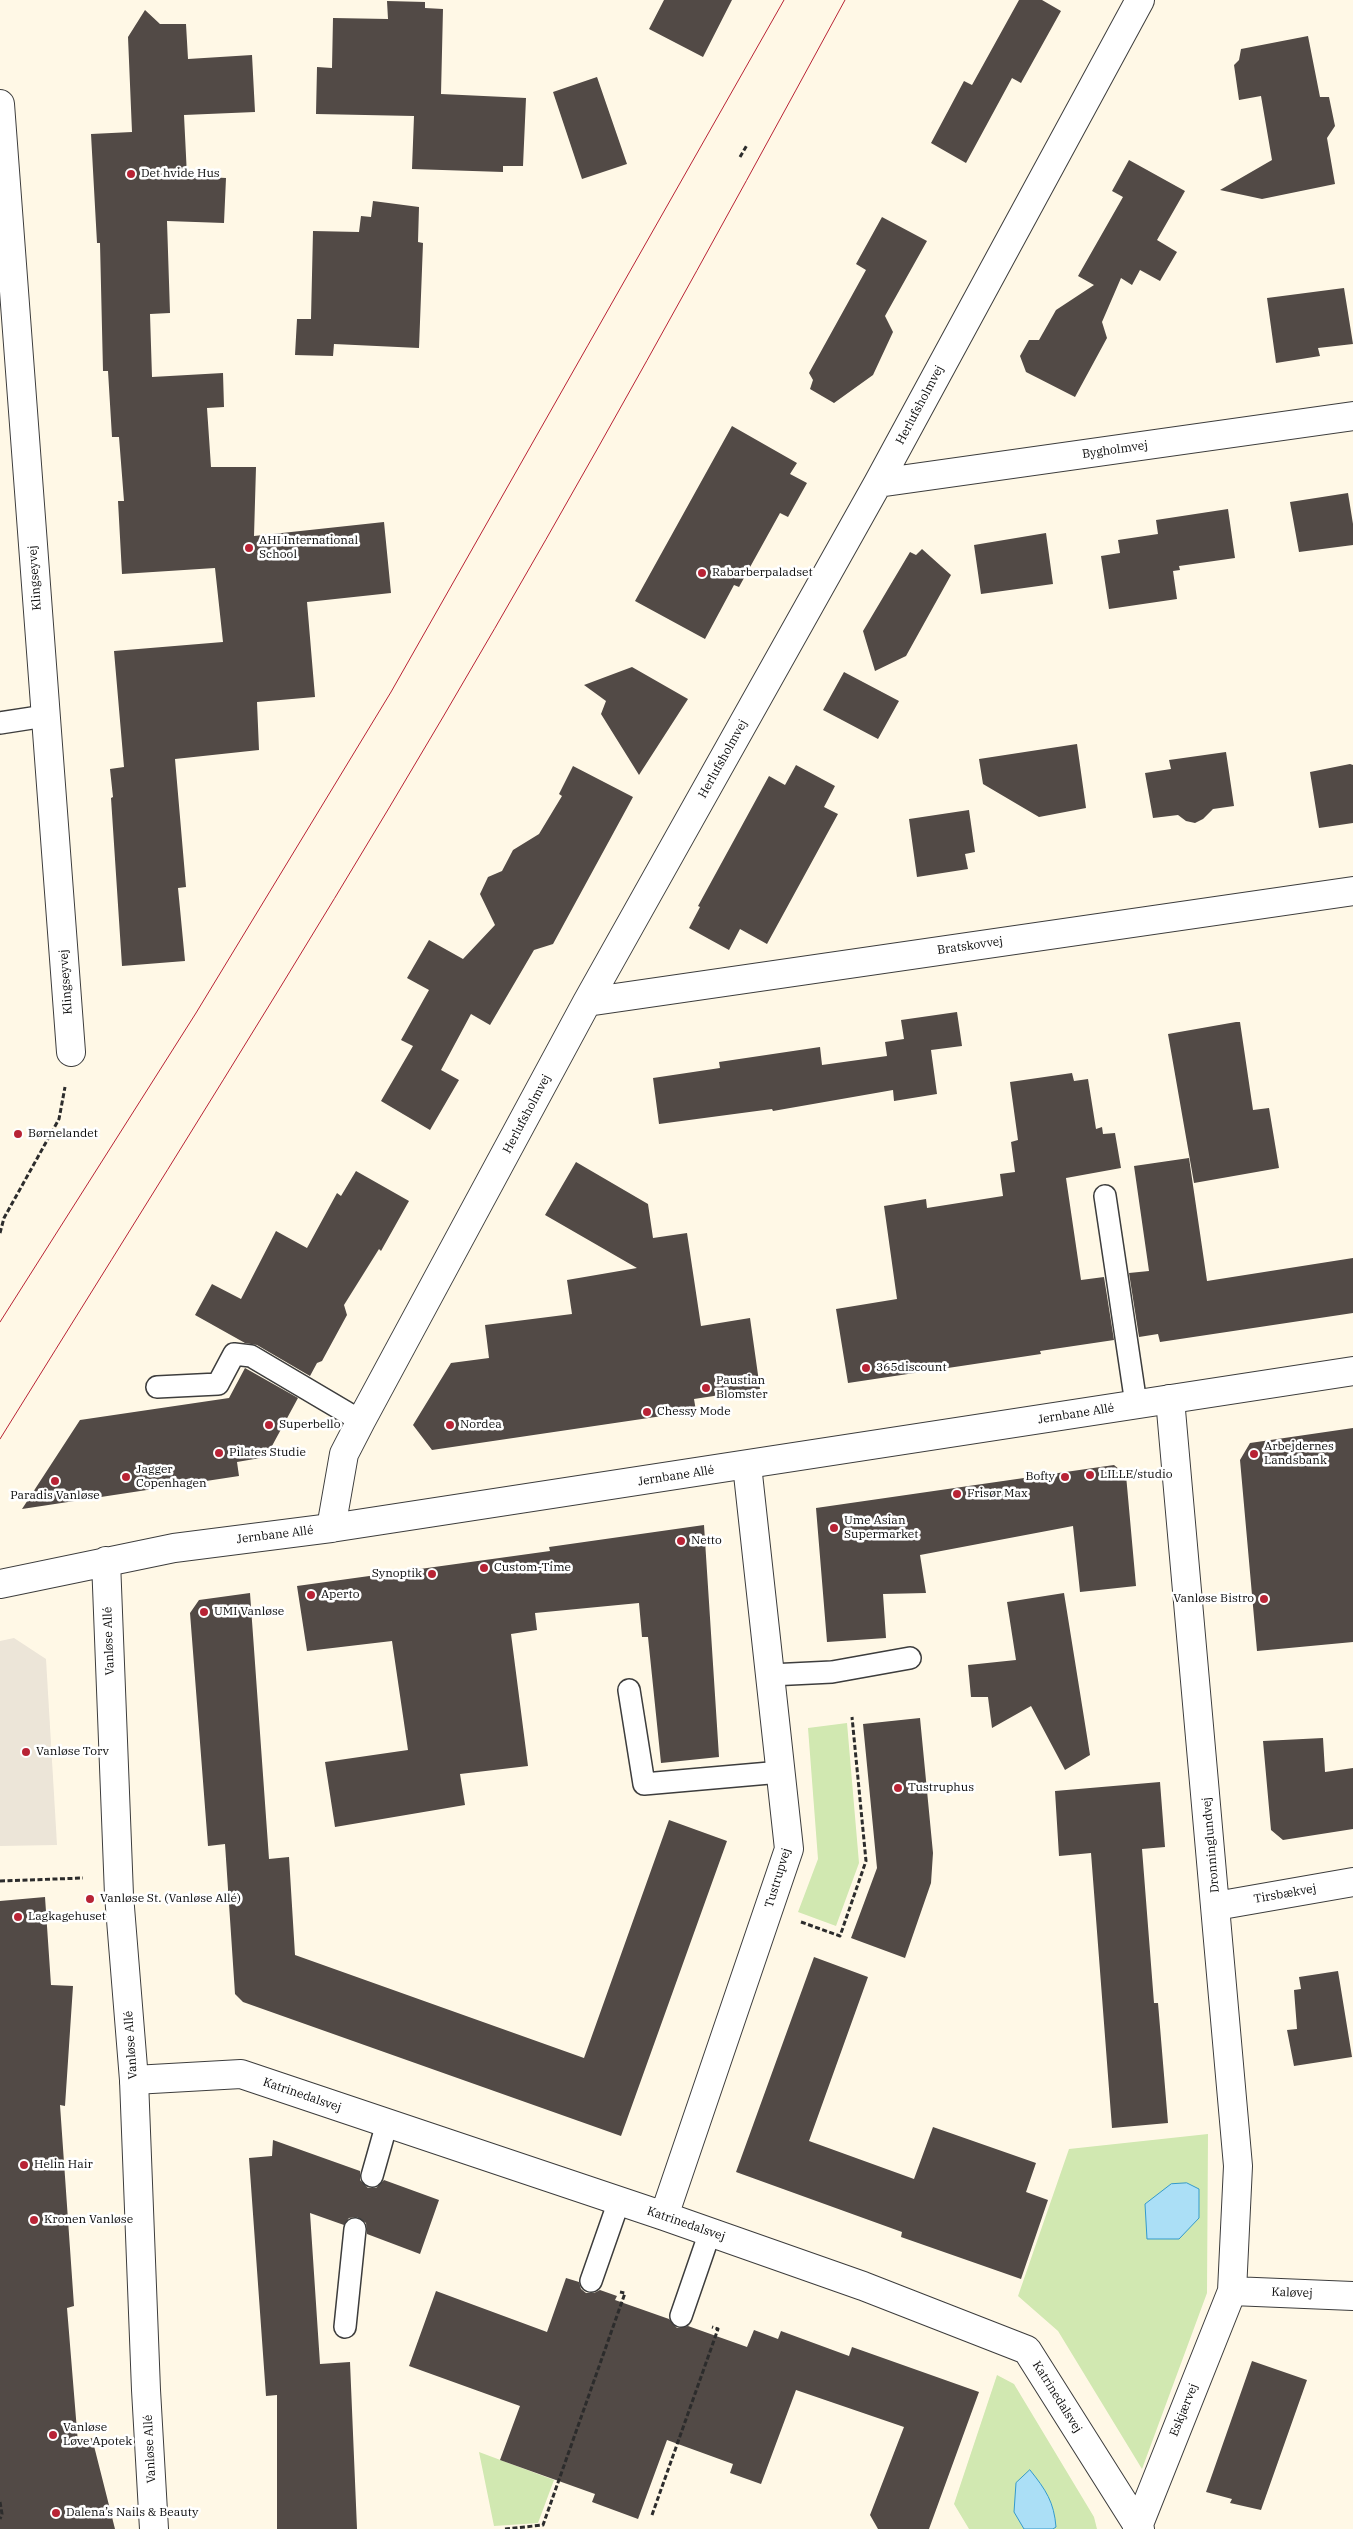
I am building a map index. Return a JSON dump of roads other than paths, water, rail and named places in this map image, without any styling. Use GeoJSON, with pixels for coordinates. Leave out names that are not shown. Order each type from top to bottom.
{"type":"FeatureCollection","features":[{"type":"Feature","properties":{"kind":"street","name":"Herlufsholmvej"},"geometry":{"type":"LineString","coordinates":[[331,1528],[344,1454],[361,1421],[587,1002],[878,483],[1140,0]]}},
{"type":"Feature","properties":{"kind":"street","name":"Klingseyvej"},"geometry":{"type":"LineString","coordinates":[[0,104],[10,386],[45,716],[72,1052]]}},
{"type":"Feature","properties":{"kind":"street","name":"Bygholmvej"},"geometry":{"type":"LineString","coordinates":[[878,483],[1353,416]]}},
{"type":"Feature","properties":{"kind":"street","name":"Bratskovvej"},"geometry":{"type":"LineString","coordinates":[[587,1002],[1353,891]]}},
{"type":"Feature","properties":{"kind":"street","name":"Jernbane Allé"},"geometry":{"type":"LineString","coordinates":[[0,1584],[174,1548],[331,1528],[1353,1371]]}},
{"type":"Feature","properties":{"kind":"street","name":"Dronninglundvej"},"geometry":{"type":"LineString","coordinates":[[1170,1399],[1238,2166],[1232,2291]]}},
{"type":"Feature","properties":{"kind":"street","name":"Tustrupvej"},"geometry":{"type":"LineString","coordinates":[[664,2216],[789,1849],[747,1465]]}},
{"type":"Feature","properties":{"kind":"street","name":"Vanløse Allé"},"geometry":{"type":"LineString","coordinates":[[106,1561],[119,1877],[134,2080],[146,2390],[154,2529]]}},
{"type":"Feature","properties":{"kind":"street","name":"Tirsbækvej"},"geometry":{"type":"LineString","coordinates":[[1216,1906],[1353,1882]]}},
{"type":"Feature","properties":{"kind":"street","name":"Katrinedalsvej"},"geometry":{"type":"LineString","coordinates":[[134,2080],[241,2074],[710,2232],[863,2286],[1027,2350],[1138,2528]]}},
{"type":"Feature","properties":{"kind":"street","name":"Kaløvej"},"geometry":{"type":"LineString","coordinates":[[1232,2291],[1353,2296]]}},
{"type":"Feature","properties":{"kind":"street","name":"Eskjærvej"},"geometry":{"type":"LineString","coordinates":[[1138,2528],[1232,2291]]}},
{"type":"Feature","properties":{"kind":"lane"},"geometry":{"type":"LineString","coordinates":[[0,723],[45,716]]}},
{"type":"Feature","properties":{"kind":"lane"},"geometry":{"type":"LineString","coordinates":[[1105,1196],[1136,1404]]}},
{"type":"Feature","properties":{"kind":"lane"},"geometry":{"type":"LineString","coordinates":[[157,1387],[218,1384],[234,1354],[251,1356],[361,1421]]}},
{"type":"Feature","properties":{"kind":"lane"},"geometry":{"type":"LineString","coordinates":[[770,1675],[832,1672],[910,1658]]}},
{"type":"Feature","properties":{"kind":"lane"},"geometry":{"type":"LineString","coordinates":[[629,1690],[644,1784],[781,1772]]}},
{"type":"Feature","properties":{"kind":"lane"},"geometry":{"type":"LineString","coordinates":[[372,2176],[387,2123]]}},
{"type":"Feature","properties":{"kind":"lane"},"geometry":{"type":"LineString","coordinates":[[591,2281],[618,2201]]}},
{"type":"Feature","properties":{"kind":"lane"},"geometry":{"type":"LineString","coordinates":[[345,2327],[355,2229]]}},
{"type":"Feature","properties":{"kind":"lane"},"geometry":{"type":"LineString","coordinates":[[682,2316],[710,2232]]}},
{"type":"Feature","properties":{"kind":"water"},"geometry":{"type":"Polygon","coordinates":[[[1187,2183],[1199,2189],[1199,2218],[1179,2239],[1147,2239],[1145,2204],[1171,2184],[1187,2183]]]}},
{"type":"Feature","properties":{"kind":"water"},"geometry":{"type":"Polygon","coordinates":[[[1030,2470],[1045,2490],[1051,2503],[1056,2527],[1053,2529],[1024,2529],[1014,2512],[1016,2483],[1030,2470]]]}},
{"type":"Feature","properties":{"kind":"tram line"},"geometry":{"type":"LineString","coordinates":[[0,1322],[196,1013],[391,692],[784,0]]}},
{"type":"Feature","properties":{"kind":"tram line"},"geometry":{"type":"LineString","coordinates":[[0,1439],[279,989],[443,717],[647,360],[845,0]]}},
{"type":"Feature","properties":{"kind":"place","name":"Det hvide Hus"},"geometry":{"type":"Point","coordinates":[131,174]}},
{"type":"Feature","properties":{"kind":"place","name":"AHI International School"},"geometry":{"type":"Point","coordinates":[249,548]}},
{"type":"Feature","properties":{"kind":"place","name":"Rabarberpaladset"},"geometry":{"type":"Point","coordinates":[702,573]}},
{"type":"Feature","properties":{"kind":"place","name":"Børnelandet"},"geometry":{"type":"Point","coordinates":[18,1134]}},
{"type":"Feature","properties":{"kind":"place","name":"365discount"},"geometry":{"type":"Point","coordinates":[866,1368]}},
{"type":"Feature","properties":{"kind":"place","name":"Paustian Blomster"},"geometry":{"type":"Point","coordinates":[706,1388]}},
{"type":"Feature","properties":{"kind":"place","name":"Chessy Mode"},"geometry":{"type":"Point","coordinates":[647,1412]}},
{"type":"Feature","properties":{"kind":"place","name":"Superbello"},"geometry":{"type":"Point","coordinates":[269,1425]}},
{"type":"Feature","properties":{"kind":"place","name":"Nordea"},"geometry":{"type":"Point","coordinates":[450,1425]}},
{"type":"Feature","properties":{"kind":"place","name":"Pilates Studie"},"geometry":{"type":"Point","coordinates":[219,1453]}},
{"type":"Feature","properties":{"kind":"place","name":"Arbejdernes Landsbank"},"geometry":{"type":"Point","coordinates":[1254,1454]}},
{"type":"Feature","properties":{"kind":"place","name":"LILLE/studio"},"geometry":{"type":"Point","coordinates":[1090,1475]}},
{"type":"Feature","properties":{"kind":"place","name":"Jagger Copenhagen"},"geometry":{"type":"Point","coordinates":[126,1477]}},
{"type":"Feature","properties":{"kind":"place","name":"Bofty"},"geometry":{"type":"Point","coordinates":[1065,1477]}},
{"type":"Feature","properties":{"kind":"place","name":"Paradis Vanløse"},"geometry":{"type":"Point","coordinates":[55,1481]}},
{"type":"Feature","properties":{"kind":"place","name":"Frisør Max"},"geometry":{"type":"Point","coordinates":[957,1494]}},
{"type":"Feature","properties":{"kind":"place","name":"Ume Asian Supermarket"},"geometry":{"type":"Point","coordinates":[834,1528]}},
{"type":"Feature","properties":{"kind":"place","name":"Netto"},"geometry":{"type":"Point","coordinates":[681,1541]}},
{"type":"Feature","properties":{"kind":"place","name":"Custom-Time"},"geometry":{"type":"Point","coordinates":[484,1568]}},
{"type":"Feature","properties":{"kind":"place","name":"Synoptik"},"geometry":{"type":"Point","coordinates":[432,1574]}},
{"type":"Feature","properties":{"kind":"place","name":"Aperto"},"geometry":{"type":"Point","coordinates":[311,1595]}},
{"type":"Feature","properties":{"kind":"place","name":"Vanløse Bistro"},"geometry":{"type":"Point","coordinates":[1264,1599]}},
{"type":"Feature","properties":{"kind":"place","name":"UMI Vanløse"},"geometry":{"type":"Point","coordinates":[204,1612]}},
{"type":"Feature","properties":{"kind":"place","name":"Vanløse Torv"},"geometry":{"type":"Point","coordinates":[26,1752]}},
{"type":"Feature","properties":{"kind":"place","name":"Tustruphus"},"geometry":{"type":"Point","coordinates":[898,1788]}},
{"type":"Feature","properties":{"kind":"place","name":"Vanløse St. (Vanløse Allé)"},"geometry":{"type":"Point","coordinates":[90,1899]}},
{"type":"Feature","properties":{"kind":"place","name":"Lagkagehuset"},"geometry":{"type":"Point","coordinates":[18,1917]}},
{"type":"Feature","properties":{"kind":"place","name":"Helin Hair"},"geometry":{"type":"Point","coordinates":[24,2165]}},
{"type":"Feature","properties":{"kind":"place","name":"Kronen Vanløse"},"geometry":{"type":"Point","coordinates":[34,2220]}},
{"type":"Feature","properties":{"kind":"place","name":"Vanløse Løve Apotek"},"geometry":{"type":"Point","coordinates":[53,2435]}},
{"type":"Feature","properties":{"kind":"place","name":"Dalena’s Nails & Beauty"},"geometry":{"type":"Point","coordinates":[56,2513]}}]}
